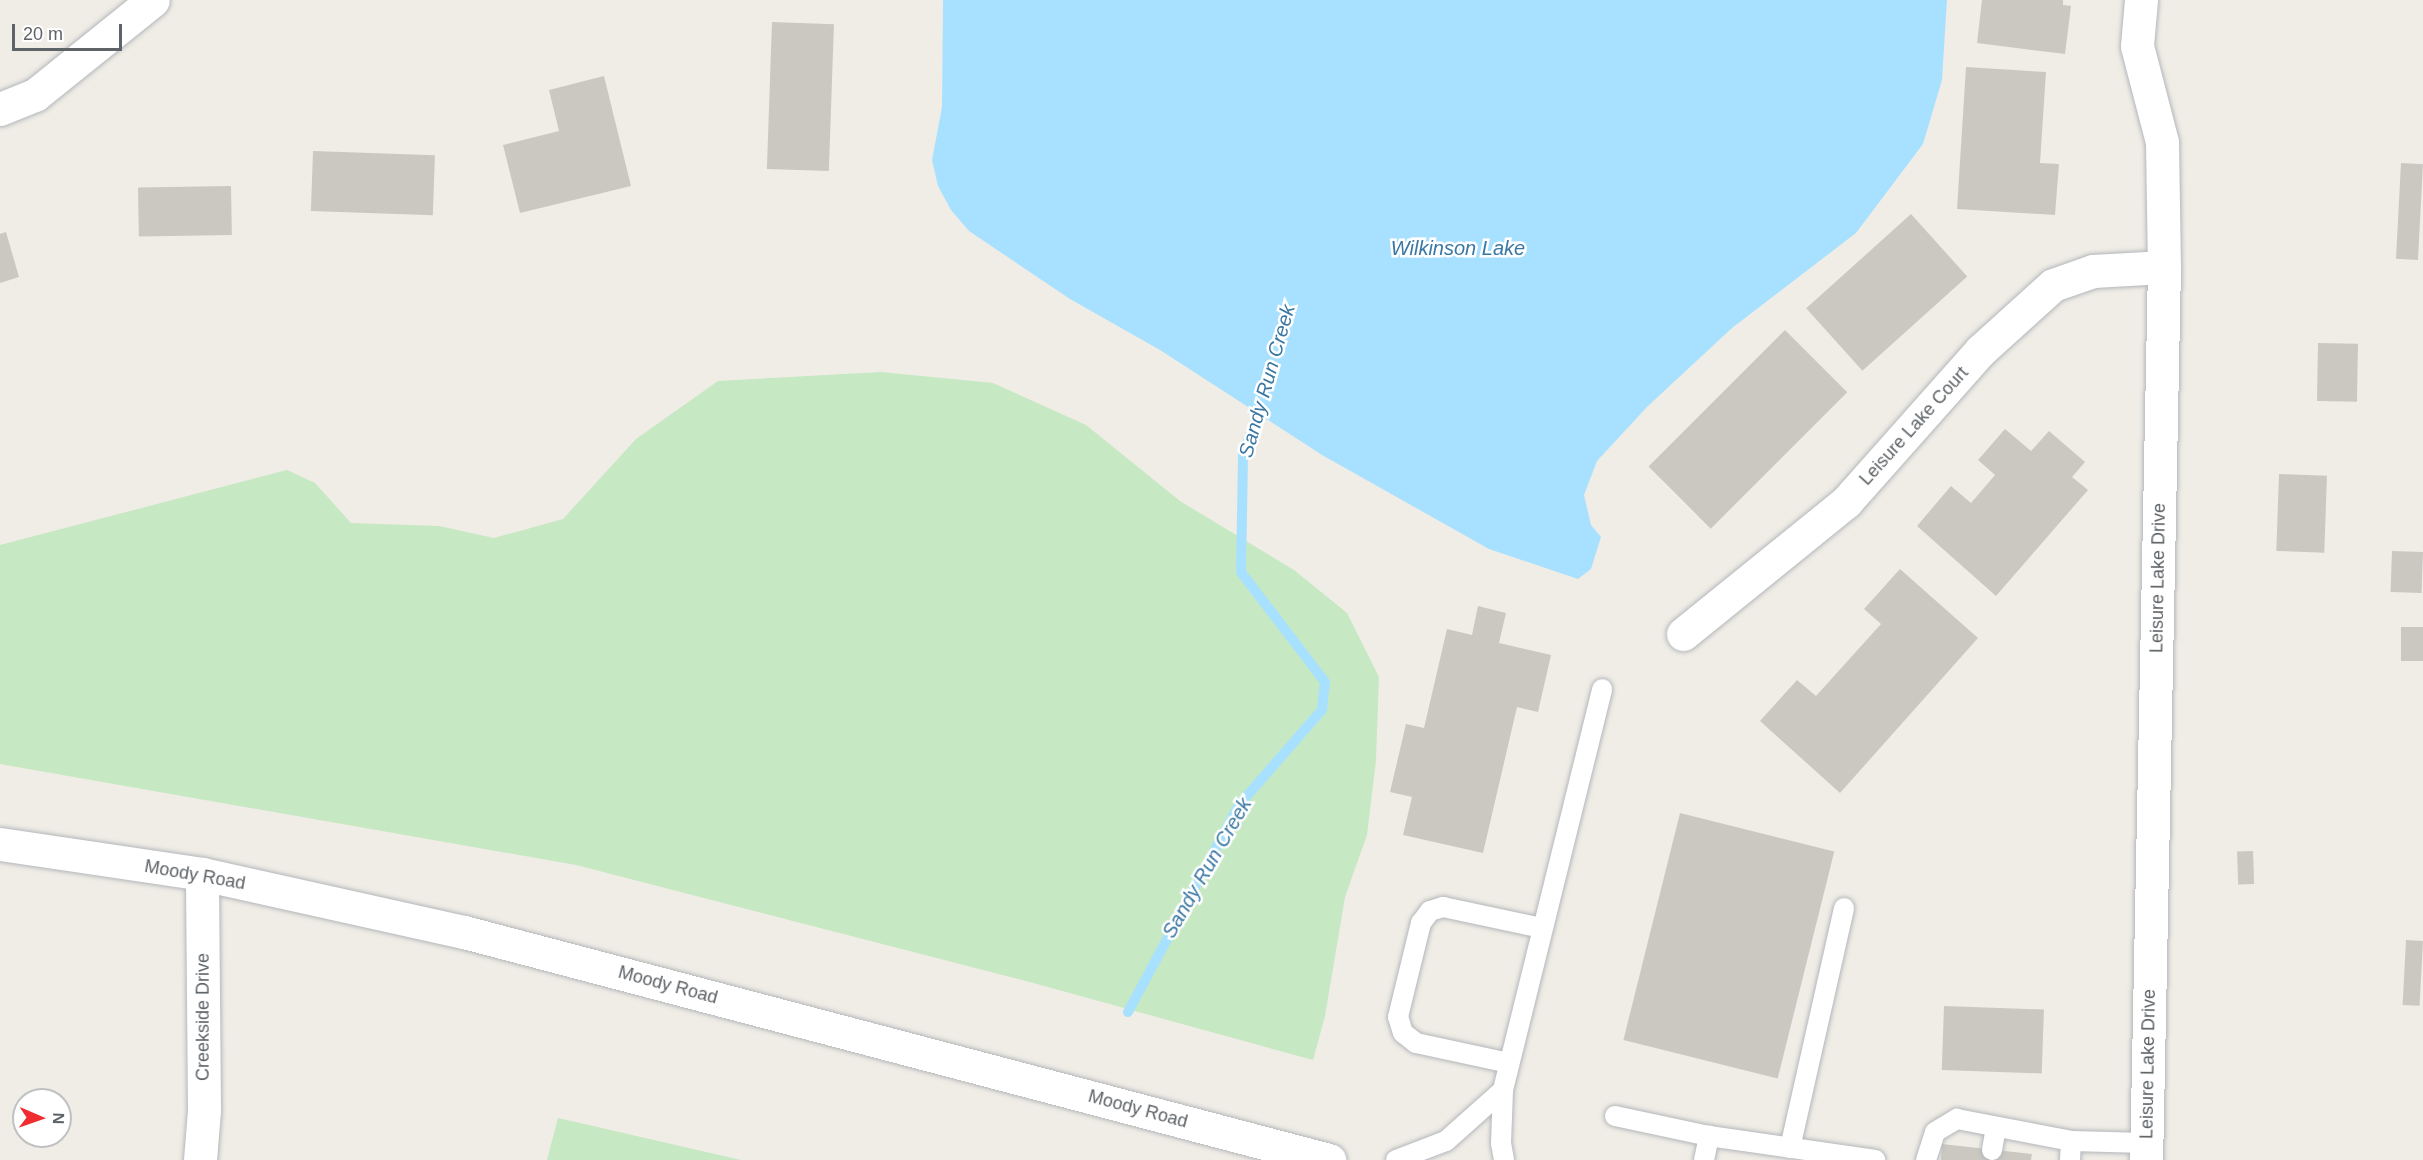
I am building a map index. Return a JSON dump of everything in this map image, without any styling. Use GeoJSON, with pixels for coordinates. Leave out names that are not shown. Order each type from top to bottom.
{"type":"FeatureCollection","features":[{"type":"Feature","properties":{"kind":"street"},"geometry":{"type":"LineString","coordinates":[[0,109],[35,95],[153,0]]}},
{"type":"Feature","properties":{"kind":"street","name":"Leisure Lake Drive"},"geometry":{"type":"LineString","coordinates":[[2141,0],[2137,46],[2162,141],[2164,267],[2146,1151]]}},
{"type":"Feature","properties":{"kind":"street","name":"Leisure Lake Court"},"geometry":{"type":"LineString","coordinates":[[1683,634],[1846,502],[1980,351],[2053,285],[2093,271],[2164,267]]}},
{"type":"Feature","properties":{"kind":"street","name":"Moody Road"},"geometry":{"type":"LineString","coordinates":[[0,844],[202,874],[464,932],[1329,1160]]}},
{"type":"Feature","properties":{"kind":"street","name":"Creekside Drive"},"geometry":{"type":"LineString","coordinates":[[200,1160],[204,1110],[202,874]]}},
{"type":"Feature","properties":{"kind":"lane"},"geometry":{"type":"LineString","coordinates":[[1504,1160],[1501,1143],[1503,1090],[1602,688]]}},
{"type":"Feature","properties":{"kind":"lane"},"geometry":{"type":"LineString","coordinates":[[1509,1063],[1416,1042],[1403,1033],[1398,1017],[1421,923],[1430,911],[1443,906],[1542,928]]}},
{"type":"Feature","properties":{"kind":"lane"},"geometry":{"type":"LineString","coordinates":[[1790,1148],[1844,908]]}},
{"type":"Feature","properties":{"kind":"lane"},"geometry":{"type":"LineString","coordinates":[[1396,1160],[1446,1141],[1503,1090]]}},
{"type":"Feature","properties":{"kind":"lane"},"geometry":{"type":"LineString","coordinates":[[1615,1116],[1709,1136],[1875,1160]]}},
{"type":"Feature","properties":{"kind":"lane"},"geometry":{"type":"LineString","coordinates":[[1926,1160],[1935,1132],[1957,1119],[1996,1127],[2071,1150],[2146,1151]]}},
{"type":"Feature","properties":{"kind":"lane"},"geometry":{"type":"LineString","coordinates":[[1992,1150],[1996,1127]]}},
{"type":"Feature","properties":{"kind":"lane"},"geometry":{"type":"LineString","coordinates":[[1704,1160],[1709,1136]]}},
{"type":"Feature","properties":{"kind":"green space"},"geometry":{"type":"Polygon","coordinates":[[[881,372],[993,383],[1086,425],[1180,501],[1294,570],[1347,613],[1379,677],[1376,760],[1367,835],[1345,897],[1325,1016],[1313,1060],[1026,981],[576,865],[0,764],[0,545],[287,470],[315,483],[351,523],[439,526],[494,538],[563,519],[636,439],[718,381],[881,372]]]}},
{"type":"Feature","properties":{"kind":"green space"},"geometry":{"type":"Polygon","coordinates":[[[558,1118],[741,1160],[547,1160],[558,1118]]]}},
{"type":"Feature","properties":{"kind":"water","name":"Wilkinson Lake"},"geometry":{"type":"Polygon","coordinates":[[[943,0],[1947,0],[1942,80],[1923,144],[1856,233],[1732,328],[1647,407],[1597,461],[1584,495],[1591,525],[1601,537],[1591,569],[1578,579],[1489,549],[1322,455],[1160,350],[1070,299],[969,231],[951,210],[938,186],[932,160],[942,107],[943,0]]]}},
{"type":"Feature","properties":{"kind":"building"},"geometry":{"type":"Polygon","coordinates":[[[1982,0],[2063,0],[2063,5],[2071,6],[2065,54],[1977,43],[1982,0]]]}},
{"type":"Feature","properties":{"kind":"building"},"geometry":{"type":"Polygon","coordinates":[[[772,22],[834,24],[829,171],[767,169],[772,22]]]}},
{"type":"Feature","properties":{"kind":"building"},"geometry":{"type":"Polygon","coordinates":[[[1966,67],[2046,72],[2040,163],[2059,164],[2055,215],[1957,209],[1966,67]]]}},
{"type":"Feature","properties":{"kind":"building"},"geometry":{"type":"Polygon","coordinates":[[[604,76],[631,186],[520,213],[503,145],[559,131],[549,90],[604,76]]]}},
{"type":"Feature","properties":{"kind":"building"},"geometry":{"type":"Polygon","coordinates":[[[313,151],[435,155],[433,215],[311,211],[313,151]]]}},
{"type":"Feature","properties":{"kind":"building"},"geometry":{"type":"Polygon","coordinates":[[[2401,163],[2423,164],[2418,260],[2396,259],[2401,163]]]}},
{"type":"Feature","properties":{"kind":"building"},"geometry":{"type":"Polygon","coordinates":[[[231,186],[232,235],[139,237],[138,188],[231,186]]]}},
{"type":"Feature","properties":{"kind":"building"},"geometry":{"type":"Polygon","coordinates":[[[1911,214],[1967,276],[1862,371],[1806,308],[1911,214]]]}},
{"type":"Feature","properties":{"kind":"building"},"geometry":{"type":"Polygon","coordinates":[[[6,232],[19,277],[0,283],[0,234],[6,232]]]}},
{"type":"Feature","properties":{"kind":"building"},"geometry":{"type":"Polygon","coordinates":[[[1785,330],[1847,392],[1711,529],[1649,466],[1785,330]]]}},
{"type":"Feature","properties":{"kind":"building"},"geometry":{"type":"Polygon","coordinates":[[[2318,343],[2358,344],[2357,402],[2317,401],[2318,343]]]}},
{"type":"Feature","properties":{"kind":"building"},"geometry":{"type":"Polygon","coordinates":[[[2005,429],[2031,451],[2049,431],[2085,462],[2072,477],[2088,490],[1996,596],[1917,526],[1951,486],[1971,503],[1995,475],[1978,460],[2005,429]]]}},
{"type":"Feature","properties":{"kind":"building"},"geometry":{"type":"Polygon","coordinates":[[[2279,474],[2327,476],[2324,553],[2276,551],[2279,474]]]}},
{"type":"Feature","properties":{"kind":"building"},"geometry":{"type":"Polygon","coordinates":[[[2392,551],[2423,552],[2422,593],[2391,592],[2392,551]]]}},
{"type":"Feature","properties":{"kind":"building"},"geometry":{"type":"Polygon","coordinates":[[[1900,569],[1978,638],[1840,793],[1760,721],[1797,680],[1816,696],[1881,624],[1864,609],[1900,569]]]}},
{"type":"Feature","properties":{"kind":"building"},"geometry":{"type":"Polygon","coordinates":[[[1478,606],[1506,613],[1499,643],[1551,655],[1538,712],[1517,707],[1483,853],[1403,835],[1412,797],[1390,792],[1406,724],[1424,728],[1447,629],[1472,635],[1478,606]]]}},
{"type":"Feature","properties":{"kind":"building"},"geometry":{"type":"Polygon","coordinates":[[[2401,627],[2423,627],[2423,661],[2401,661],[2401,627]]]}},
{"type":"Feature","properties":{"kind":"building"},"geometry":{"type":"Polygon","coordinates":[[[1680,813],[1834,851],[1778,1079],[1623,1040],[1680,813]]]}},
{"type":"Feature","properties":{"kind":"building"},"geometry":{"type":"Polygon","coordinates":[[[2253,851],[2254,884],[2238,885],[2237,852],[2253,851]]]}},
{"type":"Feature","properties":{"kind":"building"},"geometry":{"type":"Polygon","coordinates":[[[2406,940],[2423,941],[2420,1006],[2403,1005],[2406,940]]]}},
{"type":"Feature","properties":{"kind":"building"},"geometry":{"type":"Polygon","coordinates":[[[1944,1006],[2044,1009],[2042,1073],[1942,1070],[1944,1006]]]}},
{"type":"Feature","properties":{"kind":"building"},"geometry":{"type":"Polygon","coordinates":[[[1942,1144],[2032,1154],[2031,1160],[1941,1160],[1942,1144]]]}},
{"type":"Feature","properties":{"kind":"waterway","name":"Sandy Run Creek"},"geometry":{"type":"LineString","coordinates":[[1128,1012],[1239,805],[1322,710],[1325,682],[1241,572],[1243,455],[1262,401]]}}]}
